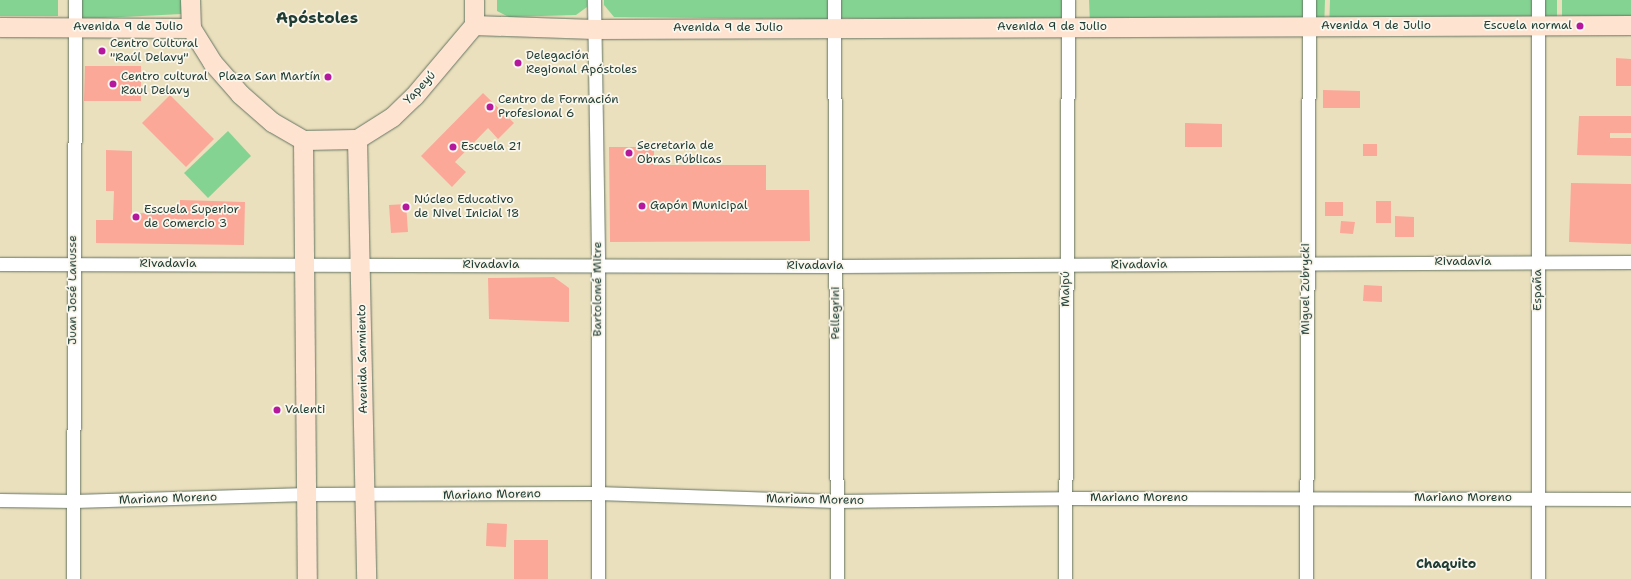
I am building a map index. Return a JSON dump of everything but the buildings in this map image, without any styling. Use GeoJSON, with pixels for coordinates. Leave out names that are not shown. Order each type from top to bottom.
{"type":"FeatureCollection","features":[{"type":"Feature","properties":{"kind":"main road"},"geometry":{"type":"LineString","coordinates":[[190,0],[191,28]]}},
{"type":"Feature","properties":{"kind":"main road"},"geometry":{"type":"LineString","coordinates":[[474,0],[474,25]]}},
{"type":"Feature","properties":{"kind":"main road","name":"Avenida 9 de Julio"},"geometry":{"type":"LineString","coordinates":[[474,25],[594,28],[1631,25]]}},
{"type":"Feature","properties":{"kind":"main road","name":"Yapeyú"},"geometry":{"type":"LineString","coordinates":[[357,139],[392,117],[414,96],[474,25]]}},
{"type":"Feature","properties":{"kind":"main road","name":"Avenida 9 de Julio"},"geometry":{"type":"LineString","coordinates":[[0,27],[191,28],[212,62],[240,94],[272,122],[303,140]]}},
{"type":"Feature","properties":{"kind":"main road"},"geometry":{"type":"LineString","coordinates":[[307,579],[303,140],[357,139]]}},
{"type":"Feature","properties":{"kind":"main road","name":"Avenida Sarmiento"},"geometry":{"type":"LineString","coordinates":[[357,139],[366,496],[366,579]]}},
{"type":"Feature","properties":{"kind":"street","name":"Juan José Lanusse"},"geometry":{"type":"LineString","coordinates":[[73,579],[75,0]]}},
{"type":"Feature","properties":{"kind":"street","name":"Bartolomé Mitre"},"geometry":{"type":"LineString","coordinates":[[594,0],[598,266],[598,579]]}},
{"type":"Feature","properties":{"kind":"street","name":"Pellegrini"},"geometry":{"type":"LineString","coordinates":[[834,0],[837,579]]}},
{"type":"Feature","properties":{"kind":"street","name":"Maipú"},"geometry":{"type":"LineString","coordinates":[[1065,579],[1068,0]]}},
{"type":"Feature","properties":{"kind":"street","name":"Miguel Zubrycki"},"geometry":{"type":"LineString","coordinates":[[1306,579],[1307,26],[1309,0]]}},
{"type":"Feature","properties":{"kind":"street","name":"España"},"geometry":{"type":"LineString","coordinates":[[1538,0],[1538,579]]}},
{"type":"Feature","properties":{"kind":"street","name":"Rivadavia"},"geometry":{"type":"LineString","coordinates":[[0,264],[73,265],[305,263],[598,266],[835,266],[1631,262]]}},
{"type":"Feature","properties":{"kind":"street","name":"Mariano Moreno"},"geometry":{"type":"LineString","coordinates":[[0,500],[74,501],[307,494],[366,496],[597,494],[836,501],[1305,497],[1631,499]]}},
{"type":"Feature","properties":{"kind":"green space"},"geometry":{"type":"Polygon","coordinates":[[[0,0],[58,0],[58,16],[0,16],[0,0]]]}},
{"type":"Feature","properties":{"kind":"green space"},"geometry":{"type":"Polygon","coordinates":[[[82,0],[182,0],[182,14],[82,19],[82,0]]]}},
{"type":"Feature","properties":{"kind":"green space"},"geometry":{"type":"Polygon","coordinates":[[[497,0],[587,0],[587,7],[576,15],[509,17],[497,11],[497,0]]]}},
{"type":"Feature","properties":{"kind":"green space"},"geometry":{"type":"Polygon","coordinates":[[[604,0],[830,0],[830,19],[614,17],[604,5],[604,0]]]}},
{"type":"Feature","properties":{"kind":"green space"},"geometry":{"type":"Polygon","coordinates":[[[838,0],[1062,0],[1063,22],[838,18],[838,0]]]}},
{"type":"Feature","properties":{"kind":"green space"},"geometry":{"type":"Polygon","coordinates":[[[1089,0],[1325,0],[1324,30],[1090,25],[1089,0]]]}},
{"type":"Feature","properties":{"kind":"green space"},"geometry":{"type":"Polygon","coordinates":[[[1330,0],[1557,0],[1557,30],[1329,30],[1330,0]]]}},
{"type":"Feature","properties":{"kind":"green space"},"geometry":{"type":"Polygon","coordinates":[[[1562,0],[1631,0],[1631,29],[1562,29],[1562,0]]]}},
{"type":"Feature","properties":{"kind":"green space"},"geometry":{"type":"Polygon","coordinates":[[[228,131],[251,156],[208,198],[184,173],[228,131]]]}},
{"type":"Feature","properties":{"kind":"place","name":"Escuela normal"},"geometry":{"type":"Point","coordinates":[1580,26]}},
{"type":"Feature","properties":{"kind":"place","name":"Centro Cultural \"Raúl Delavy\""},"geometry":{"type":"Point","coordinates":[102,51]}},
{"type":"Feature","properties":{"kind":"place","name":"Delegación Regional Apóstoles"},"geometry":{"type":"Point","coordinates":[518,63]}},
{"type":"Feature","properties":{"kind":"place","name":"Plaza San Martín"},"geometry":{"type":"Point","coordinates":[328,77]}},
{"type":"Feature","properties":{"kind":"place","name":"Centro cultural Raul Delavy"},"geometry":{"type":"Point","coordinates":[113,84]}},
{"type":"Feature","properties":{"kind":"place","name":"Centro de Formación Profesional 6"},"geometry":{"type":"Point","coordinates":[490,107]}},
{"type":"Feature","properties":{"kind":"place","name":"Escuela 21"},"geometry":{"type":"Point","coordinates":[453,147]}},
{"type":"Feature","properties":{"kind":"place","name":"Secretaria de Obras Públicas"},"geometry":{"type":"Point","coordinates":[629,153]}},
{"type":"Feature","properties":{"kind":"place","name":"Gapón Municipal"},"geometry":{"type":"Point","coordinates":[642,206]}},
{"type":"Feature","properties":{"kind":"place","name":"Núcleo Educativo de Nivel Inicial 18"},"geometry":{"type":"Point","coordinates":[406,207]}},
{"type":"Feature","properties":{"kind":"place","name":"Escuela Superior de Comercio 3"},"geometry":{"type":"Point","coordinates":[136,217]}},
{"type":"Feature","properties":{"kind":"place","name":"Valenti"},"geometry":{"type":"Point","coordinates":[277,410]}},
{"type":"Feature","properties":{"kind":"district","name":"Apóstoles"},"geometry":{"type":"Point","coordinates":[317,18]}},
{"type":"Feature","properties":{"kind":"district","name":"Chaquito"},"geometry":{"type":"Point","coordinates":[1446,564]}}]}
